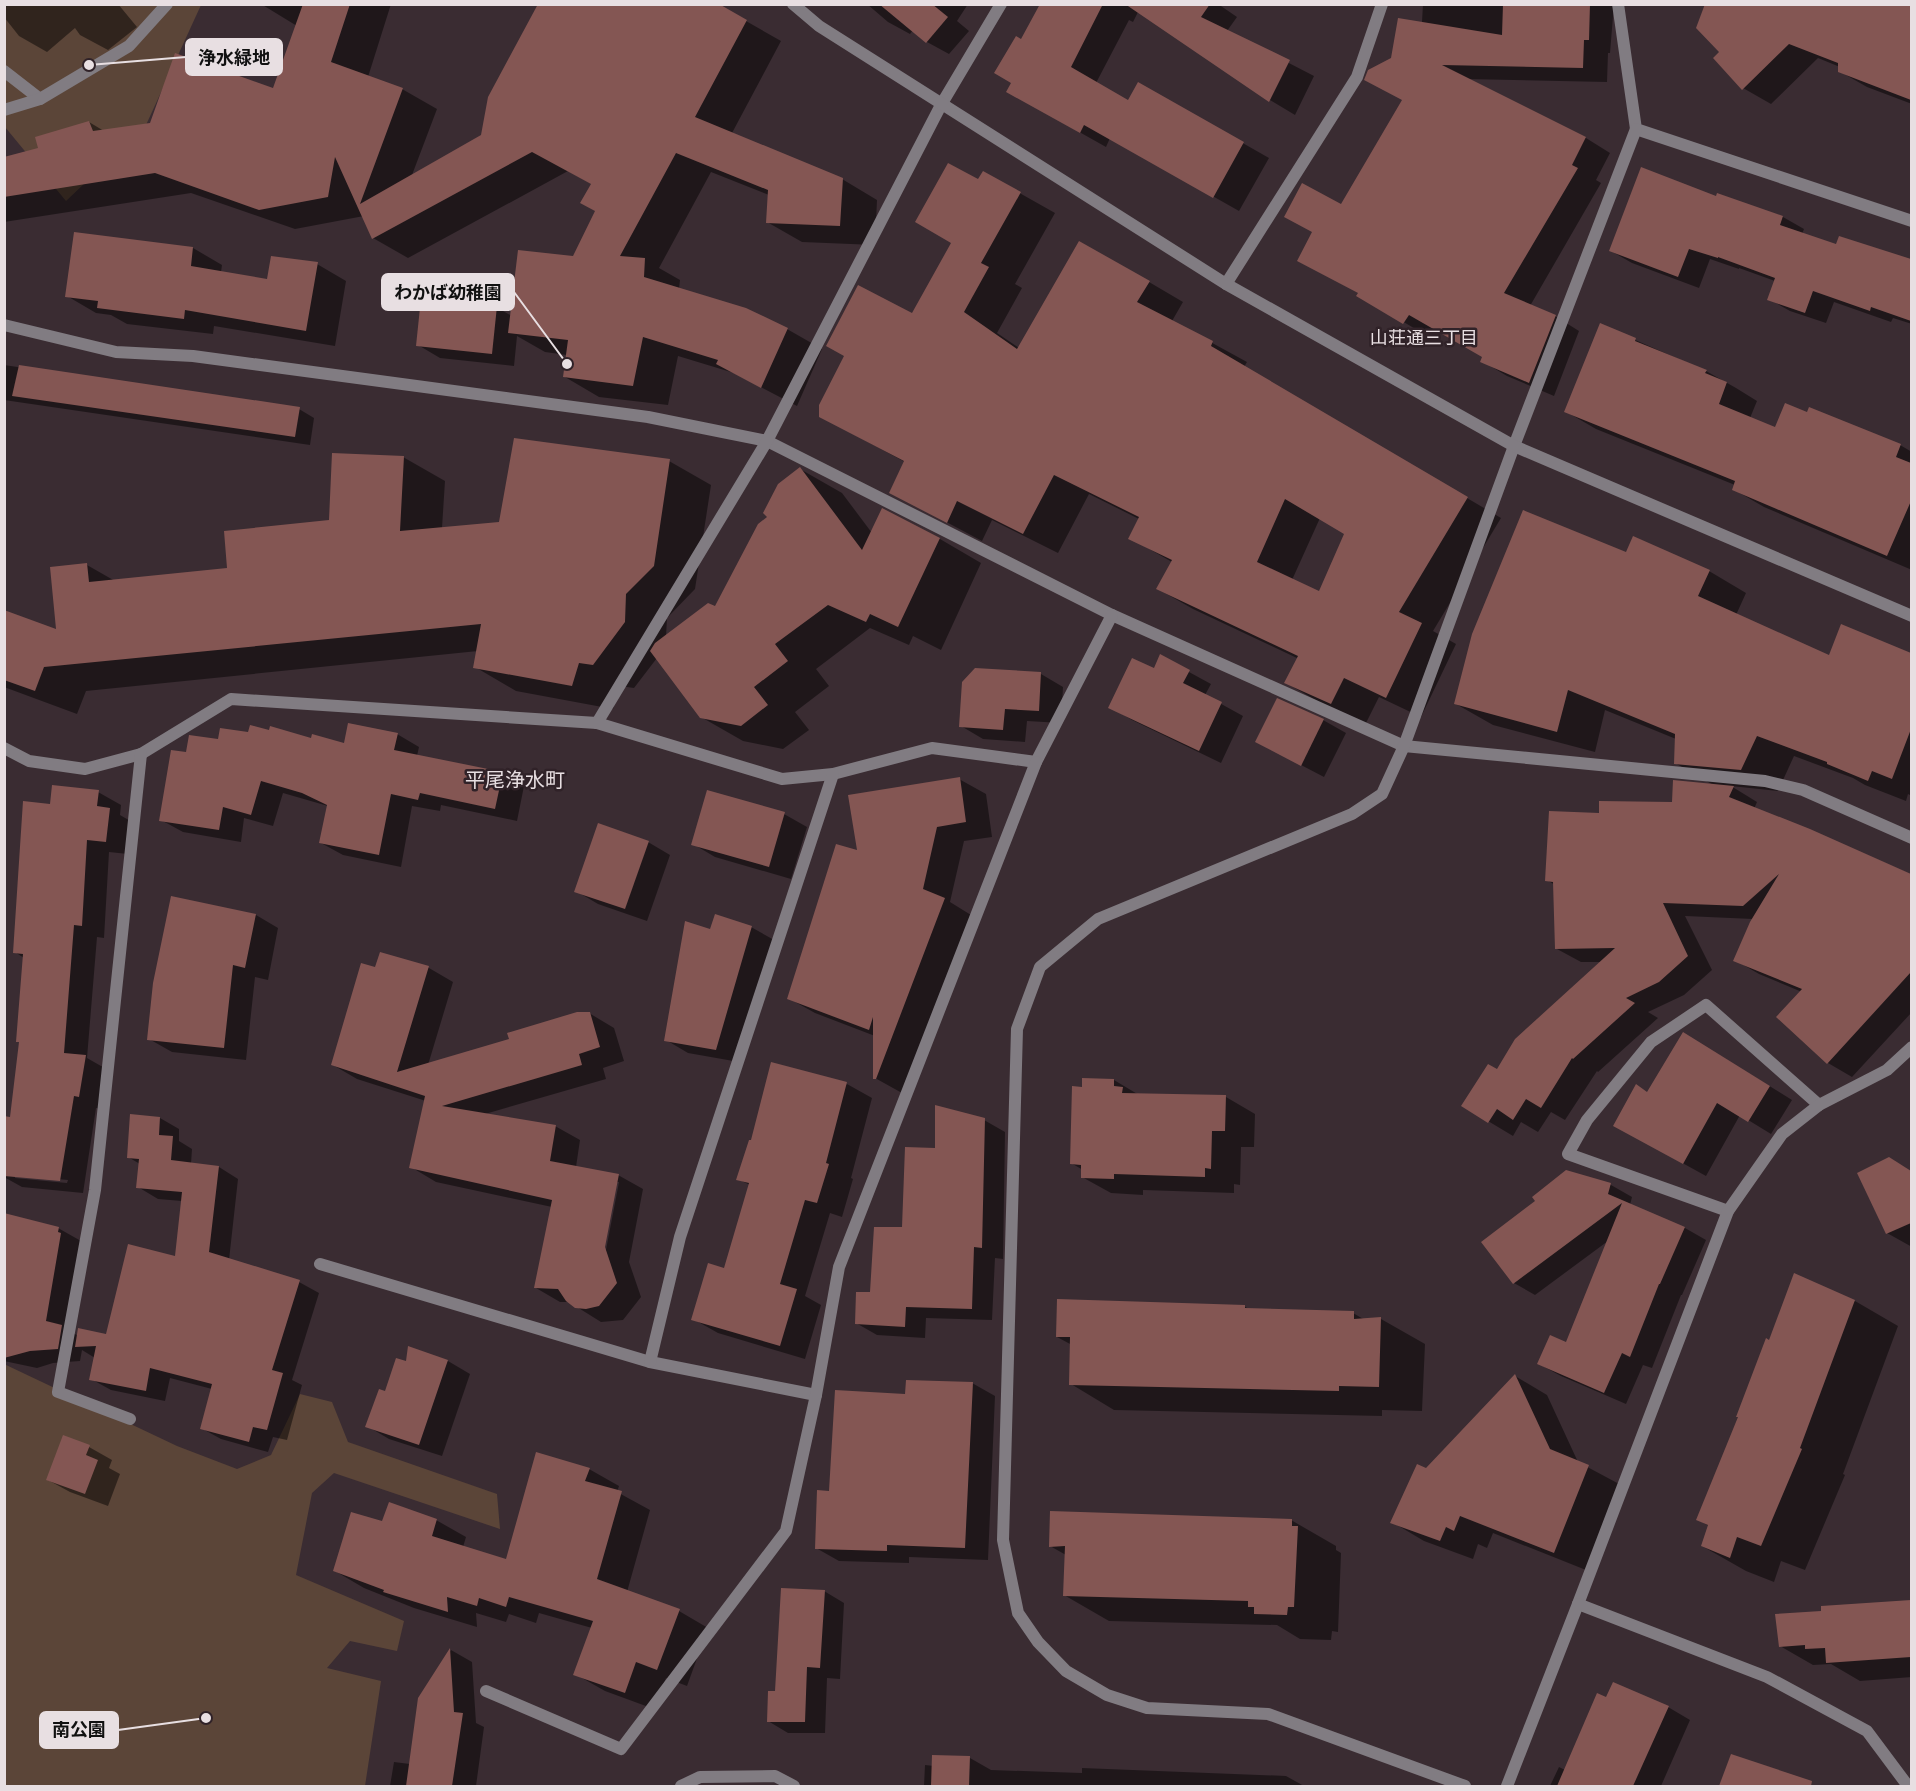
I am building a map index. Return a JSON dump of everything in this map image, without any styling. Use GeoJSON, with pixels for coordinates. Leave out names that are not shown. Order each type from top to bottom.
{"type":"FeatureCollection","features":[{"type":"Feature","properties":{"kind":"street"},"geometry":{"type":"LineString","coordinates":[[4,110],[40,99],[129,46],[167,4]]}},
{"type":"Feature","properties":{"kind":"street"},"geometry":{"type":"LineString","coordinates":[[793,4],[819,26],[941,105],[1226,284],[1514,446],[1911,615]]}},
{"type":"Feature","properties":{"kind":"street"},"geometry":{"type":"LineString","coordinates":[[597,723],[766,441],[941,105],[1001,4]]}},
{"type":"Feature","properties":{"kind":"street"},"geometry":{"type":"LineString","coordinates":[[1226,284],[1357,76],[1382,4]]}},
{"type":"Feature","properties":{"kind":"street"},"geometry":{"type":"LineString","coordinates":[[1465,1786],[1268,1714],[1147,1708],[1107,1695],[1066,1671],[1038,1642],[1018,1613],[1003,1540],[1017,1029],[1040,967],[1098,919],[1352,814],[1382,794],[1404,746],[1514,446],[1636,129],[1618,4]]}},
{"type":"Feature","properties":{"kind":"street"},"geometry":{"type":"LineString","coordinates":[[4,71],[40,99]]}},
{"type":"Feature","properties":{"kind":"street"},"geometry":{"type":"LineString","coordinates":[[1636,129],[1911,221]]}},
{"type":"Feature","properties":{"kind":"street"},"geometry":{"type":"LineString","coordinates":[[4,325],[116,352],[193,356],[648,417],[766,441],[1112,615],[1404,746],[1765,781],[1803,790],[1911,838]]}},
{"type":"Feature","properties":{"kind":"street"},"geometry":{"type":"LineString","coordinates":[[486,1691],[621,1749],[786,1531],[816,1395],[838,1267],[1036,762],[1112,615]]}},
{"type":"Feature","properties":{"kind":"street"},"geometry":{"type":"LineString","coordinates":[[4,748],[29,761],[86,769],[141,754],[231,699],[597,723],[782,779],[833,774],[932,748],[1036,762]]}},
{"type":"Feature","properties":{"kind":"street"},"geometry":{"type":"LineString","coordinates":[[130,1419],[58,1392],[95,1190],[141,754]]}},
{"type":"Feature","properties":{"kind":"street"},"geometry":{"type":"LineString","coordinates":[[650,1362],[680,1237],[833,774]]}},
{"type":"Feature","properties":{"kind":"street"},"geometry":{"type":"LineString","coordinates":[[1728,1211],[1568,1154],[1587,1120],[1651,1042],[1706,1005],[1819,1105]]}},
{"type":"Feature","properties":{"kind":"street"},"geometry":{"type":"LineString","coordinates":[[1507,1786],[1728,1211],[1782,1134],[1819,1105],[1887,1071],[1911,1047]]}},
{"type":"Feature","properties":{"kind":"street"},"geometry":{"type":"LineString","coordinates":[[320,1264],[650,1362],[816,1395]]}},
{"type":"Feature","properties":{"kind":"street"},"geometry":{"type":"LineString","coordinates":[[1578,1604],[1767,1677],[1867,1731],[1908,1786]]}},
{"type":"Feature","properties":{"kind":"street"},"geometry":{"type":"LineString","coordinates":[[681,1786],[700,1776],[775,1776],[794,1786]]}},
{"type":"Feature","properties":{"kind":"shaded area"},"geometry":{"type":"Polygon","coordinates":[[[4,5],[201,5],[146,125],[66,201],[5,127],[4,5]]]}},
{"type":"Feature","properties":{"kind":"shaded area"},"geometry":{"type":"Polygon","coordinates":[[[4,1364],[177,1446],[237,1469],[271,1455],[300,1394],[332,1402],[348,1442],[497,1494],[500,1529],[334,1473],[312,1493],[296,1575],[404,1621],[397,1651],[350,1641],[327,1668],[381,1681],[365,1786],[5,1786],[4,1364]]]}},
{"type":"Feature","properties":{"kind":"building"},"geometry":{"type":"Polygon","coordinates":[[[303,4],[350,4],[331,62],[403,88],[360,204],[481,135],[488,97],[538,4],[719,4],[747,20],[695,117],[843,178],[840,226],[766,223],[768,190],[676,153],[620,256],[645,258],[644,277],[746,308],[788,328],[761,388],[716,364],[718,360],[643,337],[633,386],[563,377],[568,340],[508,333],[518,250],[573,256],[595,211],[580,203],[591,184],[532,152],[372,239],[335,157],[328,197],[259,210],[155,173],[4,197],[4,157],[38,148],[35,137],[89,121],[93,131],[150,123],[175,53],[273,88],[303,4]]]}},
{"type":"Feature","properties":{"kind":"building"},"geometry":{"type":"Polygon","coordinates":[[[879,4],[932,4],[948,17],[926,43],[879,4]]]}},
{"type":"Feature","properties":{"kind":"building"},"geometry":{"type":"Polygon","coordinates":[[[1040,4],[1103,4],[1071,67],[1128,100],[1138,82],[1244,142],[1213,198],[1084,125],[1080,133],[1006,92],[1011,83],[994,73],[1016,36],[1021,39],[1040,4]]]}},
{"type":"Feature","properties":{"kind":"building"},"geometry":{"type":"Polygon","coordinates":[[[1125,4],[1210,4],[1201,17],[1290,60],[1269,102],[1125,4]]]}},
{"type":"Feature","properties":{"kind":"building"},"geometry":{"type":"Polygon","coordinates":[[[1503,4],[1590,4],[1589,40],[1584,40],[1583,68],[1442,65],[1586,137],[1572,165],[1578,168],[1504,293],[1556,315],[1529,383],[1480,362],[1482,357],[1409,315],[1403,324],[1356,296],[1358,293],[1297,261],[1312,232],[1284,217],[1302,183],[1341,204],[1402,100],[1364,80],[1368,70],[1391,58],[1398,18],[1502,35],[1503,4]]]}},
{"type":"Feature","properties":{"kind":"building"},"geometry":{"type":"Polygon","coordinates":[[[1705,4],[1911,4],[1911,100],[1838,72],[1838,63],[1789,44],[1742,90],[1713,58],[1719,52],[1696,28],[1705,4]]]}},
{"type":"Feature","properties":{"kind":"building"},"geometry":{"type":"Polygon","coordinates":[[[948,163],[978,179],[983,171],[1021,192],[981,263],[989,267],[964,312],[1017,349],[1079,241],[1150,281],[1137,302],[1213,341],[1211,346],[1468,497],[1399,612],[1422,623],[1386,698],[1344,678],[1331,704],[1284,683],[1298,656],[1156,589],[1172,560],[1128,539],[1139,517],[1054,475],[1023,534],[957,501],[947,523],[889,493],[904,461],[819,417],[819,405],[844,356],[826,346],[858,285],[912,313],[951,243],[915,222],[948,163]],[[1285,499],[1257,562],[1319,591],[1344,534],[1285,499]]]}},
{"type":"Feature","properties":{"kind":"building"},"geometry":{"type":"Polygon","coordinates":[[[1641,167],[1716,196],[1717,193],[1783,216],[1780,225],[1836,244],[1839,236],[1911,259],[1911,321],[1871,307],[1870,311],[1813,291],[1805,313],[1767,300],[1775,278],[1689,249],[1678,277],[1609,251],[1641,167]]]}},
{"type":"Feature","properties":{"kind":"building"},"geometry":{"type":"Polygon","coordinates":[[[74,232],[193,247],[191,266],[267,279],[271,256],[318,262],[306,331],[185,310],[184,319],[97,308],[98,301],[65,297],[74,232]]]}},
{"type":"Feature","properties":{"kind":"building"},"geometry":{"type":"Polygon","coordinates":[[[421,298],[497,306],[492,354],[416,346],[421,298]]]}},
{"type":"Feature","properties":{"kind":"building"},"geometry":{"type":"Polygon","coordinates":[[[1600,323],[1636,338],[1635,341],[1707,370],[1705,373],[1727,382],[1719,404],[1775,427],[1785,403],[1807,412],[1809,407],[1901,444],[1896,457],[1911,463],[1911,501],[1887,556],[1732,490],[1735,481],[1564,412],[1600,323]]]}},
{"type":"Feature","properties":{"kind":"building"},"geometry":{"type":"Polygon","coordinates":[[[19,365],[300,407],[295,437],[12,396],[19,365]]]}},
{"type":"Feature","properties":{"kind":"building"},"geometry":{"type":"Polygon","coordinates":[[[514,438],[670,459],[654,566],[626,594],[625,622],[593,665],[579,663],[572,686],[473,668],[481,624],[44,667],[35,691],[4,680],[4,610],[56,629],[50,567],[87,563],[89,582],[227,568],[224,531],[329,520],[332,453],[404,456],[400,531],[499,522],[514,438]]]}},
{"type":"Feature","properties":{"kind":"building"},"geometry":{"type":"Polygon","coordinates":[[[800,467],[862,550],[882,508],[940,538],[898,627],[870,614],[866,622],[828,605],[775,644],[788,661],[754,687],[768,705],[741,726],[700,718],[650,651],[655,643],[708,603],[715,606],[758,524],[767,517],[763,513],[778,484],[800,467]]]}},
{"type":"Feature","properties":{"kind":"building"},"geometry":{"type":"Polygon","coordinates":[[[1523,510],[1626,552],[1633,536],[1710,570],[1698,596],[1829,655],[1841,624],[1911,653],[1911,729],[1892,779],[1872,771],[1868,781],[1827,764],[1827,762],[1757,736],[1741,770],[1674,764],[1675,734],[1568,690],[1557,732],[1454,704],[1472,634],[1523,510]]]}},
{"type":"Feature","properties":{"kind":"building"},"geometry":{"type":"Polygon","coordinates":[[[1160,654],[1190,670],[1183,683],[1222,702],[1199,751],[1108,708],[1132,658],[1154,668],[1160,654]]]}},
{"type":"Feature","properties":{"kind":"building"},"geometry":{"type":"Polygon","coordinates":[[[975,668],[1041,672],[1039,711],[1005,709],[1003,730],[959,727],[962,682],[975,668]]]}},
{"type":"Feature","properties":{"kind":"building"},"geometry":{"type":"Polygon","coordinates":[[[1277,698],[1324,719],[1301,766],[1255,742],[1277,698]]]}},
{"type":"Feature","properties":{"kind":"building"},"geometry":{"type":"Polygon","coordinates":[[[348,723],[398,733],[394,750],[503,772],[495,809],[420,793],[418,800],[391,794],[379,855],[319,843],[327,805],[302,793],[261,781],[251,815],[223,807],[219,830],[159,821],[171,750],[186,752],[189,735],[218,739],[220,728],[248,732],[250,725],[269,730],[270,726],[311,738],[312,734],[344,743],[348,723]]]}},
{"type":"Feature","properties":{"kind":"building"},"geometry":{"type":"Polygon","coordinates":[[[960,777],[966,822],[937,827],[923,889],[945,898],[876,1079],[873,1079],[873,1017],[869,1030],[787,999],[836,844],[857,850],[848,795],[960,777]]]}},
{"type":"Feature","properties":{"kind":"building"},"geometry":{"type":"Polygon","coordinates":[[[1673,780],[1734,786],[1729,797],[1810,829],[1911,874],[1911,972],[1827,1064],[1776,1017],[1802,989],[1733,961],[1750,922],[1779,874],[1743,906],[1663,903],[1688,956],[1659,982],[1626,998],[1635,1003],[1572,1058],[1541,1108],[1526,1099],[1513,1120],[1497,1109],[1488,1123],[1461,1106],[1488,1064],[1497,1069],[1515,1039],[1615,948],[1555,949],[1553,882],[1545,881],[1549,811],[1599,813],[1599,801],[1672,802],[1673,780]]]}},
{"type":"Feature","properties":{"kind":"building"},"geometry":{"type":"Polygon","coordinates":[[[52,785],[99,790],[97,806],[110,808],[106,842],[87,840],[82,926],[74,925],[64,1053],[86,1055],[79,1097],[74,1096],[60,1181],[4,1176],[4,1116],[10,1117],[19,1042],[16,1042],[23,954],[13,953],[23,801],[50,804],[52,785]]]}},
{"type":"Feature","properties":{"kind":"building"},"geometry":{"type":"Polygon","coordinates":[[[707,790],[785,812],[769,867],[691,845],[707,790]]]}},
{"type":"Feature","properties":{"kind":"building"},"geometry":{"type":"Polygon","coordinates":[[[598,823],[649,841],[625,909],[574,892],[598,823]]]}},
{"type":"Feature","properties":{"kind":"building"},"geometry":{"type":"Polygon","coordinates":[[[171,896],[256,914],[245,968],[233,965],[224,1048],[147,1040],[153,983],[171,896]]]}},
{"type":"Feature","properties":{"kind":"building"},"geometry":{"type":"Polygon","coordinates":[[[715,914],[752,926],[716,1050],[664,1041],[685,921],[710,929],[715,914]]]}},
{"type":"Feature","properties":{"kind":"building"},"geometry":{"type":"Polygon","coordinates":[[[380,952],[429,966],[397,1072],[509,1039],[507,1033],[577,1012],[590,1012],[600,1047],[579,1054],[582,1065],[442,1106],[556,1125],[550,1161],[619,1174],[605,1247],[617,1283],[599,1306],[586,1309],[575,1308],[566,1301],[558,1289],[534,1288],[552,1200],[409,1168],[425,1096],[331,1065],[361,963],[375,967],[380,952]]]}},
{"type":"Feature","properties":{"kind":"building"},"geometry":{"type":"Polygon","coordinates":[[[1683,1032],[1770,1086],[1748,1122],[1717,1103],[1683,1164],[1613,1126],[1636,1084],[1647,1092],[1683,1032]]]}},
{"type":"Feature","properties":{"kind":"building"},"geometry":{"type":"Polygon","coordinates":[[[771,1062],[847,1082],[826,1163],[829,1164],[817,1203],[805,1200],[780,1284],[797,1289],[780,1346],[691,1320],[708,1263],[724,1268],[749,1183],[736,1180],[749,1140],[751,1140],[771,1062]]]}},
{"type":"Feature","properties":{"kind":"building"},"geometry":{"type":"Polygon","coordinates":[[[1082,1078],[1114,1079],[1114,1086],[1123,1087],[1122,1093],[1226,1095],[1225,1131],[1212,1131],[1211,1169],[1205,1168],[1205,1177],[1114,1174],[1114,1179],[1081,1178],[1081,1165],[1070,1164],[1072,1086],[1082,1087],[1082,1078]]]}},
{"type":"Feature","properties":{"kind":"building"},"geometry":{"type":"Polygon","coordinates":[[[935,1105],[985,1118],[982,1248],[974,1247],[972,1309],[906,1307],[905,1327],[855,1324],[856,1292],[870,1292],[874,1227],[902,1227],[905,1147],[935,1148],[935,1105]]]}},
{"type":"Feature","properties":{"kind":"building"},"geometry":{"type":"Polygon","coordinates":[[[130,1114],[160,1117],[159,1135],[173,1136],[171,1160],[219,1166],[209,1252],[300,1280],[272,1370],[283,1373],[267,1430],[253,1427],[249,1442],[200,1429],[212,1384],[150,1368],[146,1391],[89,1380],[96,1346],[75,1347],[78,1328],[106,1334],[128,1244],[175,1256],[182,1192],[136,1188],[139,1159],[127,1158],[130,1114]]]}},
{"type":"Feature","properties":{"kind":"building"},"geometry":{"type":"Polygon","coordinates":[[[1889,1157],[1911,1171],[1911,1223],[1886,1234],[1857,1173],[1889,1157]]]}},
{"type":"Feature","properties":{"kind":"building"},"geometry":{"type":"Polygon","coordinates":[[[1566,1170],[1611,1183],[1608,1194],[1685,1227],[1630,1357],[1622,1353],[1604,1393],[1537,1364],[1550,1335],[1566,1342],[1622,1203],[1513,1284],[1481,1242],[1535,1201],[1532,1197],[1566,1170]]]}},
{"type":"Feature","properties":{"kind":"building"},"geometry":{"type":"Polygon","coordinates":[[[4,1213],[59,1227],[58,1232],[61,1233],[46,1321],[62,1325],[58,1349],[30,1351],[4,1358],[4,1213]]]}},
{"type":"Feature","properties":{"kind":"building"},"geometry":{"type":"Polygon","coordinates":[[[1794,1273],[1855,1300],[1800,1448],[1802,1449],[1761,1546],[1737,1537],[1730,1558],[1701,1546],[1708,1525],[1696,1520],[1738,1417],[1736,1417],[1766,1338],[1769,1340],[1794,1273]]]}},
{"type":"Feature","properties":{"kind":"building"},"geometry":{"type":"Polygon","coordinates":[[[1057,1299],[1354,1311],[1354,1319],[1381,1317],[1379,1387],[1339,1386],[1339,1391],[1069,1385],[1070,1337],[1056,1337],[1057,1299]]]}},
{"type":"Feature","properties":{"kind":"building"},"geometry":{"type":"Polygon","coordinates":[[[408,1346],[448,1360],[419,1445],[365,1427],[379,1389],[385,1391],[396,1358],[406,1361],[408,1346]]]}},
{"type":"Feature","properties":{"kind":"building"},"geometry":{"type":"Polygon","coordinates":[[[1515,1374],[1550,1449],[1589,1465],[1554,1553],[1460,1516],[1454,1531],[1446,1527],[1440,1541],[1390,1523],[1417,1464],[1426,1468],[1515,1374]]]}},
{"type":"Feature","properties":{"kind":"building"},"geometry":{"type":"Polygon","coordinates":[[[906,1380],[973,1382],[965,1548],[887,1545],[887,1551],[815,1549],[817,1490],[829,1491],[835,1390],[905,1394],[906,1380]]]}},
{"type":"Feature","properties":{"kind":"building"},"geometry":{"type":"Polygon","coordinates":[[[63,1435],[90,1445],[86,1455],[98,1460],[85,1494],[46,1480],[63,1435]]]}},
{"type":"Feature","properties":{"kind":"building"},"geometry":{"type":"Polygon","coordinates":[[[536,1452],[590,1468],[585,1481],[622,1491],[597,1579],[680,1609],[657,1670],[636,1662],[625,1693],[573,1675],[593,1621],[509,1597],[506,1607],[479,1598],[477,1606],[447,1597],[448,1612],[383,1592],[384,1590],[333,1571],[351,1512],[382,1521],[389,1502],[437,1519],[432,1536],[506,1559],[536,1452]]]}},
{"type":"Feature","properties":{"kind":"building"},"geometry":{"type":"Polygon","coordinates":[[[1050,1511],[1292,1519],[1292,1526],[1298,1526],[1294,1607],[1288,1607],[1287,1615],[1254,1614],[1254,1607],[1248,1607],[1248,1601],[1063,1596],[1065,1546],[1049,1547],[1050,1511]]]}},
{"type":"Feature","properties":{"kind":"building"},"geometry":{"type":"Polygon","coordinates":[[[781,1588],[825,1590],[820,1668],[807,1667],[805,1722],[767,1722],[768,1691],[775,1691],[781,1588]]]}},
{"type":"Feature","properties":{"kind":"building"},"geometry":{"type":"Polygon","coordinates":[[[1911,1600],[1911,1657],[1826,1663],[1825,1648],[1805,1649],[1805,1645],[1779,1647],[1775,1614],[1821,1611],[1821,1606],[1911,1600]]]}},
{"type":"Feature","properties":{"kind":"building"},"geometry":{"type":"Polygon","coordinates":[[[450,1648],[454,1712],[463,1713],[452,1786],[406,1786],[418,1698],[450,1648]]]}},
{"type":"Feature","properties":{"kind":"building"},"geometry":{"type":"Polygon","coordinates":[[[1613,1682],[1669,1706],[1633,1786],[1557,1786],[1597,1693],[1606,1697],[1613,1682]]]}},
{"type":"Feature","properties":{"kind":"building"},"geometry":{"type":"Polygon","coordinates":[[[1731,1754],[1812,1781],[1811,1786],[1719,1786],[1731,1754]]]}},
{"type":"Feature","properties":{"kind":"building"},"geometry":{"type":"Polygon","coordinates":[[[932,1755],[970,1756],[969,1786],[931,1786],[932,1755]]]}},
{"type":"Feature","properties":{"kind":"place","name":"浄水緑地"},"geometry":{"type":"Point","coordinates":[89,65]}},
{"type":"Feature","properties":{"kind":"place","name":"わかば幼稚園"},"geometry":{"type":"Point","coordinates":[567,364]}},
{"type":"Feature","properties":{"kind":"place","name":"南公園"},"geometry":{"type":"Point","coordinates":[206,1718]}},
{"type":"Feature","properties":{"kind":"district","name":"山荘通三丁目"},"geometry":{"type":"Point","coordinates":[1424,338]}},
{"type":"Feature","properties":{"kind":"district","name":"平尾浄水町"},"geometry":{"type":"Point","coordinates":[515,780]}}]}
